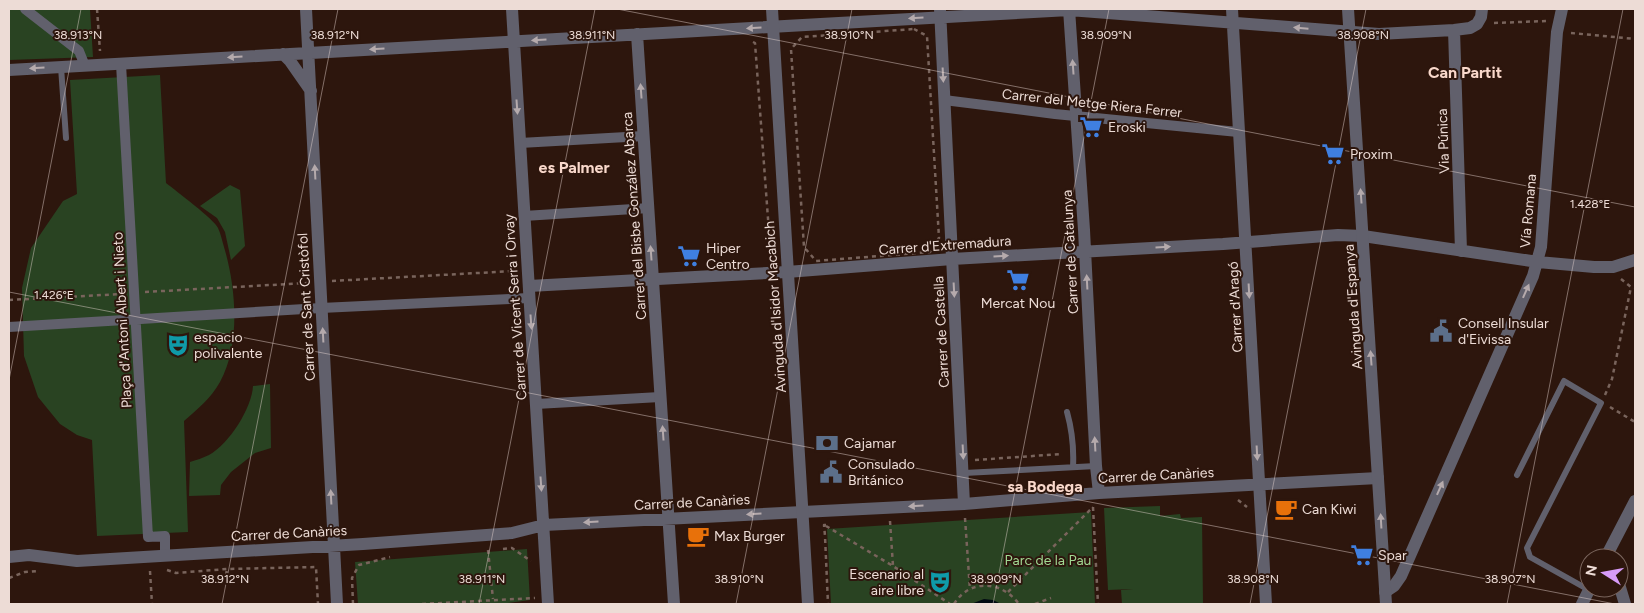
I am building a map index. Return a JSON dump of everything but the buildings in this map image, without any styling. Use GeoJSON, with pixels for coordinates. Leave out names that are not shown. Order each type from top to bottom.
{"type":"FeatureCollection","features":[{"type":"Feature","properties":{"kind":"street"},"geometry":{"type":"LineString","coordinates":[[25,9],[79,51],[84,66]]}},
{"type":"Feature","properties":{"kind":"street","name":"Carrer de Sant Cristòfol"},"geometry":{"type":"LineString","coordinates":[[306,9],[337,604]]}},
{"type":"Feature","properties":{"kind":"street","name":"Carrer de Vicent Serra i Orvay"},"geometry":{"type":"LineString","coordinates":[[512,9],[548,604]]}},
{"type":"Feature","properties":{"kind":"street","name":"Avinguda d'Isidor Macabich"},"geometry":{"type":"LineString","coordinates":[[772,9],[808,604]]}},
{"type":"Feature","properties":{"kind":"street"},"geometry":{"type":"LineString","coordinates":[[9,70],[773,26],[940,13],[1069,9],[1379,34],[1470,28],[1477,24],[1481,17],[1482,9]]}},
{"type":"Feature","properties":{"kind":"street","name":"Carrer de Catalunya"},"geometry":{"type":"LineString","coordinates":[[1069,9],[1085,252],[1096,493]]}},
{"type":"Feature","properties":{"kind":"street","name":"Carrer d'Aragó"},"geometry":{"type":"LineString","coordinates":[[1232,9],[1266,604]]}},
{"type":"Feature","properties":{"kind":"street","name":"Avinguda d'Espanya"},"geometry":{"type":"LineString","coordinates":[[1348,9],[1386,598]]}},
{"type":"Feature","properties":{"kind":"street","name":"Carrer de Castella"},"geometry":{"type":"LineString","coordinates":[[940,13],[965,510]]}},
{"type":"Feature","properties":{"kind":"street","name":"Vía Romana"},"geometry":{"type":"LineString","coordinates":[[1386,598],[1401,576],[1538,262],[1542,247],[1559,20]]}},
{"type":"Feature","properties":{"kind":"street","name":"Via Púnica"},"geometry":{"type":"LineString","coordinates":[[1454,30],[1461,251]]}},
{"type":"Feature","properties":{"kind":"street","name":"Carrer del Bisbe González Abarca"},"geometry":{"type":"LineString","coordinates":[[638,34],[674,604]]}},
{"type":"Feature","properties":{"kind":"street"},"geometry":{"type":"LineString","coordinates":[[283,54],[311,91]]}},
{"type":"Feature","properties":{"kind":"street","name":"Plaça d'Antoni Albert i Nieto"},"geometry":{"type":"LineString","coordinates":[[121,64],[148,537],[165,536],[165,556]]}},
{"type":"Feature","properties":{"kind":"street","name":"Carrer del Metge Riera Ferrer"},"geometry":{"type":"LineString","coordinates":[[944,100],[1055,114],[1238,132]]}},
{"type":"Feature","properties":{"kind":"street"},"geometry":{"type":"LineString","coordinates":[[520,143],[644,136]]}},
{"type":"Feature","properties":{"kind":"street"},"geometry":{"type":"LineString","coordinates":[[524,216],[648,208]]}},
{"type":"Feature","properties":{"kind":"street","name":"Carrer d'Extremadura"},"geometry":{"type":"LineString","coordinates":[[529,292],[653,278],[787,272],[952,259],[1338,235],[1363,236],[1538,262],[1594,267],[1613,267],[1635,260]]}},
{"type":"Feature","properties":{"kind":"street"},"geometry":{"type":"LineString","coordinates":[[9,327],[321,308],[529,292]]}},
{"type":"Feature","properties":{"kind":"street"},"geometry":{"type":"LineString","coordinates":[[536,404],[660,396]]}},
{"type":"Feature","properties":{"kind":"street","name":"Carrer de Canàries"},"geometry":{"type":"LineString","coordinates":[[9,557],[29,555],[77,561],[334,546],[512,533],[544,525],[889,508],[965,510],[1096,493],[1378,478]]}},
{"type":"Feature","properties":{"kind":"street"},"geometry":{"type":"LineString","coordinates":[[1613,548],[1635,501]]}},
{"type":"Feature","properties":{"kind":"lane"},"geometry":{"type":"LineString","coordinates":[[61,67],[66,138]]}},
{"type":"Feature","properties":{"kind":"lane"},"geometry":{"type":"LineString","coordinates":[[1517,475],[1564,381],[1601,403],[1527,548],[1530,557],[1579,583]]}},
{"type":"Feature","properties":{"kind":"lane"},"geometry":{"type":"LineString","coordinates":[[1067,412],[1073,445],[1072,467]]}},
{"type":"Feature","properties":{"kind":"lane"},"geometry":{"type":"LineString","coordinates":[[964,473],[1096,466]]}},
{"type":"Feature","properties":{"kind":"path"},"geometry":{"type":"LineString","coordinates":[[97,9],[101,65]]}},
{"type":"Feature","properties":{"kind":"path"},"geometry":{"type":"LineString","coordinates":[[1477,24],[1559,20],[1635,38]]}},
{"type":"Feature","properties":{"kind":"path"},"geometry":{"type":"LineString","coordinates":[[914,29],[927,36],[940,238],[930,252],[816,261],[804,247],[791,49],[802,37],[914,29]]}},
{"type":"Feature","properties":{"kind":"path"},"geometry":{"type":"LineString","coordinates":[[750,40],[756,43],[772,264]]}},
{"type":"Feature","properties":{"kind":"path"},"geometry":{"type":"LineString","coordinates":[[9,300],[528,271]]}},
{"type":"Feature","properties":{"kind":"path"},"geometry":{"type":"LineString","coordinates":[[1635,288],[1631,287],[1612,379],[1601,403],[1635,422]]}},
{"type":"Feature","properties":{"kind":"path"},"geometry":{"type":"LineString","coordinates":[[973,460],[1064,454]]}},
{"type":"Feature","properties":{"kind":"path"},"geometry":{"type":"LineString","coordinates":[[1096,493],[1093,507],[1098,604]]}},
{"type":"Feature","properties":{"kind":"path"},"geometry":{"type":"LineString","coordinates":[[1235,498],[1249,509]]}},
{"type":"Feature","properties":{"kind":"path"},"geometry":{"type":"LineString","coordinates":[[1083,508],[1093,507]]}},
{"type":"Feature","properties":{"kind":"path"},"geometry":{"type":"LineString","coordinates":[[1008,592],[1093,507]]}},
{"type":"Feature","properties":{"kind":"path"},"geometry":{"type":"LineString","coordinates":[[889,508],[893,566]]}},
{"type":"Feature","properties":{"kind":"path"},"geometry":{"type":"LineString","coordinates":[[965,510],[971,515]]}},
{"type":"Feature","properties":{"kind":"path"},"geometry":{"type":"LineString","coordinates":[[960,516],[965,510]]}},
{"type":"Feature","properties":{"kind":"path"},"geometry":{"type":"LineString","coordinates":[[965,510],[970,590]]}},
{"type":"Feature","properties":{"kind":"path"},"geometry":{"type":"LineString","coordinates":[[890,521],[899,520]]}},
{"type":"Feature","properties":{"kind":"path"},"geometry":{"type":"LineString","coordinates":[[824,525],[952,604],[964,592],[977,587],[990,586],[1008,592],[1014,596],[1019,604]]}},
{"type":"Feature","properties":{"kind":"path"},"geometry":{"type":"LineString","coordinates":[[824,525],[832,525]]}},
{"type":"Feature","properties":{"kind":"path"},"geometry":{"type":"LineString","coordinates":[[824,525],[828,604]]}},
{"type":"Feature","properties":{"kind":"path"},"geometry":{"type":"LineString","coordinates":[[493,600],[488,550],[512,548],[532,562],[532,567]]}},
{"type":"Feature","properties":{"kind":"path"},"geometry":{"type":"LineString","coordinates":[[353,604],[352,578],[359,565],[392,556]]}},
{"type":"Feature","properties":{"kind":"path"},"geometry":{"type":"LineString","coordinates":[[167,570],[176,573],[227,569],[316,568],[318,604]]}},
{"type":"Feature","properties":{"kind":"path"},"geometry":{"type":"LineString","coordinates":[[226,575],[227,569]]}},
{"type":"Feature","properties":{"kind":"path"},"geometry":{"type":"LineString","coordinates":[[150,571],[152,604]]}},
{"type":"Feature","properties":{"kind":"path"},"geometry":{"type":"LineString","coordinates":[[422,604],[534,596],[535,604]]}},
{"type":"Feature","properties":{"kind":"path"},"geometry":{"type":"LineString","coordinates":[[1035,604],[1051,598]]}},
{"type":"Feature","properties":{"kind":"green space"},"geometry":{"type":"Polygon","coordinates":[[[9,9],[90,9],[93,57],[9,60],[9,9]]]}},
{"type":"Feature","properties":{"kind":"green space"},"geometry":{"type":"Polygon","coordinates":[[[160,75],[166,183],[210,218],[219,230],[228,263],[234,297],[234,333],[227,367],[220,382],[199,408],[184,421],[188,532],[97,536],[92,440],[77,435],[60,424],[38,397],[24,356],[22,288],[31,248],[63,201],[77,194],[70,80],[160,75]]]}},
{"type":"Feature","properties":{"kind":"green space"},"geometry":{"type":"Polygon","coordinates":[[[230,185],[240,190],[245,246],[231,260],[225,232],[217,218],[200,206],[230,185]]]}},
{"type":"Feature","properties":{"kind":"green space"},"geometry":{"type":"Polygon","coordinates":[[[270,384],[271,448],[255,453],[231,472],[221,485],[220,495],[189,496],[190,462],[209,455],[224,443],[244,415],[249,405],[253,386],[270,384]]]}},
{"type":"Feature","properties":{"kind":"green space"},"geometry":{"type":"Polygon","coordinates":[[[1160,506],[1160,516],[1180,514],[1181,518],[1202,517],[1203,604],[1122,604],[1121,590],[1133,589],[1108,590],[1104,508],[1160,506]]]}},
{"type":"Feature","properties":{"kind":"green space","name":"Parc de la Pau"},"geometry":{"type":"Polygon","coordinates":[[[1091,512],[1095,604],[831,604],[827,529],[1091,512]]]}},
{"type":"Feature","properties":{"kind":"green space"},"geometry":{"type":"Polygon","coordinates":[[[527,549],[530,600],[500,604],[358,604],[355,562],[527,549]]]}},
{"type":"Feature","properties":{"kind":"shaded area"},"geometry":{"type":"Polygon","coordinates":[[[984,599],[993,600],[1001,604],[971,604],[984,599]]]}},
{"type":"Feature","properties":{"kind":"place","name":"Eroski"},"geometry":{"type":"Point","coordinates":[1091,127]}},
{"type":"Feature","properties":{"kind":"place","name":"Proxim"},"geometry":{"type":"Point","coordinates":[1333,154]}},
{"type":"Feature","properties":{"kind":"place","name":"Hiper Centro"},"geometry":{"type":"Point","coordinates":[689,256]}},
{"type":"Feature","properties":{"kind":"place","name":"Mercat Nou"},"geometry":{"type":"Point","coordinates":[1018,280]}},
{"type":"Feature","properties":{"kind":"place","name":"Consell Insular d'Eivissa"},"geometry":{"type":"Point","coordinates":[1441,331]}},
{"type":"Feature","properties":{"kind":"place","name":"espacio polivalente"},"geometry":{"type":"Point","coordinates":[178,345]}},
{"type":"Feature","properties":{"kind":"place","name":"Cajamar"},"geometry":{"type":"Point","coordinates":[827,443]}},
{"type":"Feature","properties":{"kind":"place","name":"Consulado Británico"},"geometry":{"type":"Point","coordinates":[831,472]}},
{"type":"Feature","properties":{"kind":"place","name":"Can Kiwi"},"geometry":{"type":"Point","coordinates":[1286,509]}},
{"type":"Feature","properties":{"kind":"place","name":"Max Burger"},"geometry":{"type":"Point","coordinates":[698,536]}},
{"type":"Feature","properties":{"kind":"place","name":"Spar"},"geometry":{"type":"Point","coordinates":[1362,555]}},
{"type":"Feature","properties":{"kind":"place","name":"Escenario al aire libre"},"geometry":{"type":"Point","coordinates":[940,582]}},
{"type":"Feature","properties":{"kind":"district","name":"Can Partit"},"geometry":{"type":"Point","coordinates":[1465,72]}},
{"type":"Feature","properties":{"kind":"district","name":"es Palmer"},"geometry":{"type":"Point","coordinates":[574,167]}},
{"type":"Feature","properties":{"kind":"district","name":"sa Bodega"},"geometry":{"type":"Point","coordinates":[1045,486]}}]}
